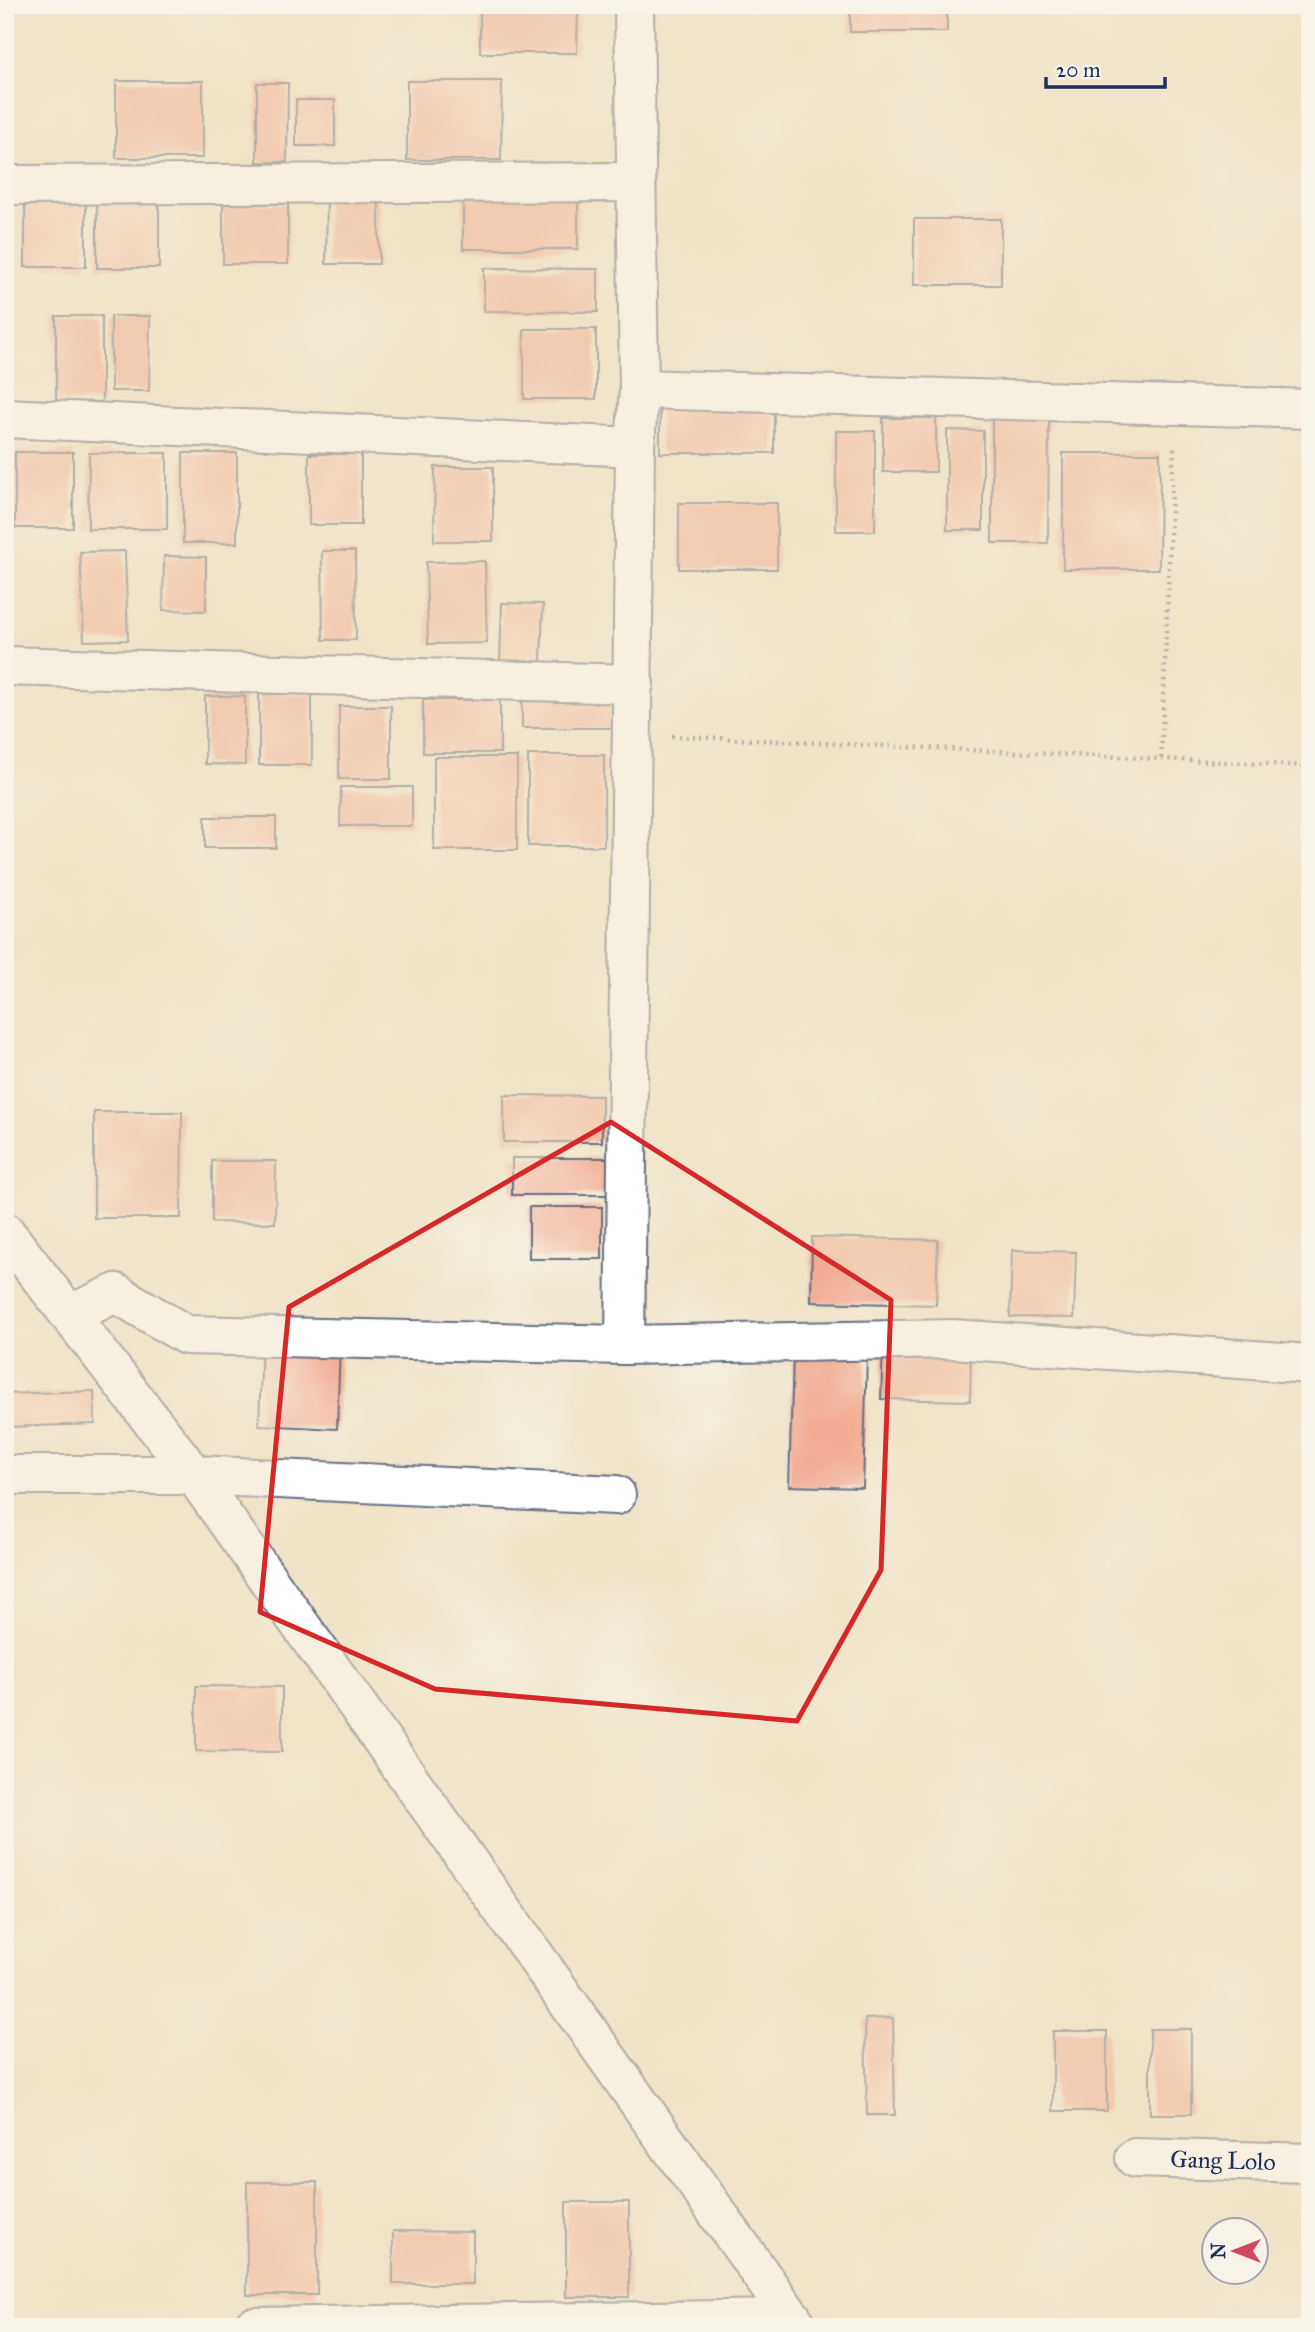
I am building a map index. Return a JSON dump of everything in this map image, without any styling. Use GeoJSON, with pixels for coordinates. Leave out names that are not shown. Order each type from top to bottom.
{"type":"FeatureCollection","features":[{"type":"Feature","properties":{"kind":"street"},"geometry":{"type":"LineString","coordinates":[[625,1345],[635,447],[639,389],[634,181],[634,5]]}},
{"type":"Feature","properties":{"kind":"street"},"geometry":{"type":"LineString","coordinates":[[5,185],[634,181]]}},
{"type":"Feature","properties":{"kind":"street"},"geometry":{"type":"LineString","coordinates":[[639,389],[1310,409]]}},
{"type":"Feature","properties":{"kind":"street"},"geometry":{"type":"LineString","coordinates":[[5,418],[635,447]]}},
{"type":"Feature","properties":{"kind":"street"},"geometry":{"type":"LineString","coordinates":[[5,666],[634,684]]}},
{"type":"Feature","properties":{"kind":"street"},"geometry":{"type":"LineString","coordinates":[[5,1232],[75,1311],[194,1475],[795,2323]]}},
{"type":"Feature","properties":{"kind":"street"},"geometry":{"type":"LineString","coordinates":[[75,1311],[116,1293],[186,1335],[625,1345],[953,1339],[1310,1364]]}},
{"type":"Feature","properties":{"kind":"street"},"geometry":{"type":"LineString","coordinates":[[5,1475],[194,1475],[615,1496]]}},
{"type":"Feature","properties":{"kind":"street","name":"Gang Lolo"},"geometry":{"type":"LineString","coordinates":[[1135,2158],[1310,2163]]}},
{"type":"Feature","properties":{"kind":"street"},"geometry":{"type":"LineString","coordinates":[[253,2327],[795,2323]]}},
{"type":"Feature","properties":{"kind":"path"},"geometry":{"type":"LineString","coordinates":[[1161,758],[1176,405]]}},
{"type":"Feature","properties":{"kind":"path"},"geometry":{"type":"LineString","coordinates":[[633,734],[1310,766]]}},
{"type":"Feature","properties":{"kind":"highlighted area"},"geometry":{"type":"Polygon","coordinates":[[[611,1122],[891,1300],[881,1570],[797,1721],[435,1689],[260,1612],[289,1307],[611,1122]]]}},
{"type":"Feature","properties":{"kind":"building"},"geometry":{"type":"Polygon","coordinates":[[[480,5],[578,5],[577,53],[480,53],[480,5]]]}},
{"type":"Feature","properties":{"kind":"building"},"geometry":{"type":"Polygon","coordinates":[[[850,5],[947,5],[947,32],[850,32],[850,5]]]}},
{"type":"Feature","properties":{"kind":"building"},"geometry":{"type":"Polygon","coordinates":[[[116,81],[203,81],[203,158],[116,158],[116,81]]]}},
{"type":"Feature","properties":{"kind":"building"},"geometry":{"type":"Polygon","coordinates":[[[407,81],[502,81],[501,160],[407,160],[407,81]]]}},
{"type":"Feature","properties":{"kind":"building"},"geometry":{"type":"Polygon","coordinates":[[[257,83],[288,83],[287,162],[257,162],[257,83]]]}},
{"type":"Feature","properties":{"kind":"building"},"geometry":{"type":"Polygon","coordinates":[[[296,100],[335,100],[335,146],[296,146],[296,100]]]}},
{"type":"Feature","properties":{"kind":"building"},"geometry":{"type":"Polygon","coordinates":[[[327,195],[379,195],[379,264],[326,264],[327,195]]]}},
{"type":"Feature","properties":{"kind":"building"},"geometry":{"type":"Polygon","coordinates":[[[463,196],[578,196],[578,249],[463,249],[463,196]]]}},
{"type":"Feature","properties":{"kind":"building"},"geometry":{"type":"Polygon","coordinates":[[[97,199],[159,199],[159,268],[97,268],[97,199]]]}},
{"type":"Feature","properties":{"kind":"building"},"geometry":{"type":"Polygon","coordinates":[[[25,203],[86,203],[86,267],[25,267],[25,203]]]}},
{"type":"Feature","properties":{"kind":"building"},"geometry":{"type":"Polygon","coordinates":[[[223,204],[288,204],[288,264],[223,264],[223,204]]]}},
{"type":"Feature","properties":{"kind":"building"},"geometry":{"type":"Polygon","coordinates":[[[5,207],[13,207],[13,273],[5,273],[5,207]]]}},
{"type":"Feature","properties":{"kind":"building"},"geometry":{"type":"Polygon","coordinates":[[[914,219],[1001,219],[1001,285],[914,285],[914,219]]]}},
{"type":"Feature","properties":{"kind":"building"},"geometry":{"type":"Polygon","coordinates":[[[484,268],[598,269],[598,312],[484,311],[484,268]]]}},
{"type":"Feature","properties":{"kind":"building"},"geometry":{"type":"Polygon","coordinates":[[[56,316],[102,316],[102,402],[56,402],[56,316]]]}},
{"type":"Feature","properties":{"kind":"building"},"geometry":{"type":"Polygon","coordinates":[[[111,316],[150,316],[149,391],[111,391],[111,316]]]}},
{"type":"Feature","properties":{"kind":"building"},"geometry":{"type":"Polygon","coordinates":[[[524,329],[596,329],[596,399],[524,399],[524,329]]]}},
{"type":"Feature","properties":{"kind":"building"},"geometry":{"type":"Polygon","coordinates":[[[660,409],[774,409],[774,453],[660,453],[660,409]]]}},
{"type":"Feature","properties":{"kind":"building"},"geometry":{"type":"Polygon","coordinates":[[[883,418],[936,418],[936,472],[883,472],[883,418]]]}},
{"type":"Feature","properties":{"kind":"building"},"geometry":{"type":"Polygon","coordinates":[[[992,419],[1049,419],[1048,543],[992,543],[992,419]]]}},
{"type":"Feature","properties":{"kind":"building"},"geometry":{"type":"Polygon","coordinates":[[[947,430],[983,431],[983,530],[947,530],[947,430]]]}},
{"type":"Feature","properties":{"kind":"building"},"geometry":{"type":"Polygon","coordinates":[[[836,431],[875,431],[875,531],[836,531],[836,431]]]}},
{"type":"Feature","properties":{"kind":"building"},"geometry":{"type":"Polygon","coordinates":[[[15,452],[73,452],[73,528],[15,528],[15,452]]]}},
{"type":"Feature","properties":{"kind":"building"},"geometry":{"type":"Polygon","coordinates":[[[89,453],[167,453],[167,529],[88,529],[89,453]]]}},
{"type":"Feature","properties":{"kind":"building"},"geometry":{"type":"Polygon","coordinates":[[[183,453],[237,453],[237,543],[183,543],[183,453]]]}},
{"type":"Feature","properties":{"kind":"building"},"geometry":{"type":"Polygon","coordinates":[[[1063,453],[1160,453],[1159,569],[1063,569],[1063,453]]]}},
{"type":"Feature","properties":{"kind":"building"},"geometry":{"type":"Polygon","coordinates":[[[309,454],[361,454],[361,525],[309,525],[309,454]]]}},
{"type":"Feature","properties":{"kind":"building"},"geometry":{"type":"Polygon","coordinates":[[[435,467],[493,467],[493,541],[434,541],[435,467]]]}},
{"type":"Feature","properties":{"kind":"building"},"geometry":{"type":"Polygon","coordinates":[[[679,503],[777,503],[777,569],[679,569],[679,503]]]}},
{"type":"Feature","properties":{"kind":"building"},"geometry":{"type":"Polygon","coordinates":[[[125,551],[128,640],[84,641],[80,552],[125,551]]]}},
{"type":"Feature","properties":{"kind":"building"},"geometry":{"type":"Polygon","coordinates":[[[322,551],[355,551],[356,640],[323,640],[322,551]]]}},
{"type":"Feature","properties":{"kind":"building"},"geometry":{"type":"Polygon","coordinates":[[[164,556],[206,557],[206,611],[163,610],[164,556]]]}},
{"type":"Feature","properties":{"kind":"building"},"geometry":{"type":"Polygon","coordinates":[[[485,561],[487,643],[428,644],[426,562],[485,561]]]}},
{"type":"Feature","properties":{"kind":"building"},"geometry":{"type":"Polygon","coordinates":[[[502,603],[543,604],[541,662],[500,662],[502,603]]]}},
{"type":"Feature","properties":{"kind":"building"},"geometry":{"type":"Polygon","coordinates":[[[522,691],[612,691],[612,728],[522,728],[522,691]]]}},
{"type":"Feature","properties":{"kind":"building"},"geometry":{"type":"Polygon","coordinates":[[[259,694],[312,694],[312,765],[259,765],[259,694]]]}},
{"type":"Feature","properties":{"kind":"building"},"geometry":{"type":"Polygon","coordinates":[[[205,696],[245,696],[245,765],[205,764],[205,696]]]}},
{"type":"Feature","properties":{"kind":"building"},"geometry":{"type":"Polygon","coordinates":[[[423,700],[500,700],[500,753],[423,753],[423,700]]]}},
{"type":"Feature","properties":{"kind":"building"},"geometry":{"type":"Polygon","coordinates":[[[339,706],[391,706],[391,779],[339,779],[339,706]]]}},
{"type":"Feature","properties":{"kind":"building"},"geometry":{"type":"Polygon","coordinates":[[[528,755],[604,755],[604,846],[528,846],[528,755]]]}},
{"type":"Feature","properties":{"kind":"building"},"geometry":{"type":"Polygon","coordinates":[[[434,757],[517,757],[517,850],[434,850],[434,757]]]}},
{"type":"Feature","properties":{"kind":"building"},"geometry":{"type":"Polygon","coordinates":[[[341,787],[412,787],[412,826],[340,826],[341,787]]]}},
{"type":"Feature","properties":{"kind":"building"},"geometry":{"type":"Polygon","coordinates":[[[205,817],[276,817],[276,848],[205,848],[205,817]]]}},
{"type":"Feature","properties":{"kind":"building"},"geometry":{"type":"Polygon","coordinates":[[[504,1095],[602,1096],[602,1142],[504,1142],[504,1095]]]}},
{"type":"Feature","properties":{"kind":"building"},"geometry":{"type":"Polygon","coordinates":[[[94,1112],[182,1112],[181,1218],[94,1218],[94,1112]]]}},
{"type":"Feature","properties":{"kind":"building"},"geometry":{"type":"Polygon","coordinates":[[[512,1158],[607,1158],[607,1195],[512,1195],[512,1158]]]}},
{"type":"Feature","properties":{"kind":"building"},"geometry":{"type":"Polygon","coordinates":[[[212,1161],[276,1161],[275,1223],[212,1222],[212,1161]]]}},
{"type":"Feature","properties":{"kind":"building"},"geometry":{"type":"Polygon","coordinates":[[[529,1207],[602,1207],[602,1259],[529,1259],[529,1207]]]}},
{"type":"Feature","properties":{"kind":"building"},"geometry":{"type":"Polygon","coordinates":[[[812,1237],[938,1240],[936,1305],[811,1302],[812,1237]]]}},
{"type":"Feature","properties":{"kind":"building"},"geometry":{"type":"Polygon","coordinates":[[[1012,1250],[1076,1252],[1074,1318],[1010,1317],[1012,1250]]]}},
{"type":"Feature","properties":{"kind":"building"},"geometry":{"type":"Polygon","coordinates":[[[262,1341],[340,1345],[337,1429],[259,1425],[262,1341]]]}},
{"type":"Feature","properties":{"kind":"building"},"geometry":{"type":"Polygon","coordinates":[[[883,1345],[971,1347],[970,1401],[881,1399],[883,1345]]]}},
{"type":"Feature","properties":{"kind":"building"},"geometry":{"type":"Polygon","coordinates":[[[793,1355],[867,1357],[863,1488],[789,1486],[793,1355]]]}},
{"type":"Feature","properties":{"kind":"building"},"geometry":{"type":"Polygon","coordinates":[[[94,1391],[95,1424],[5,1427],[5,1394],[94,1391]]]}},
{"type":"Feature","properties":{"kind":"building"},"geometry":{"type":"Polygon","coordinates":[[[196,1686],[282,1687],[282,1752],[196,1751],[196,1686]]]}},
{"type":"Feature","properties":{"kind":"building"},"geometry":{"type":"Polygon","coordinates":[[[893,2018],[895,2115],[867,2115],[865,2019],[893,2018]]]}},
{"type":"Feature","properties":{"kind":"building"},"geometry":{"type":"Polygon","coordinates":[[[1150,2029],[1191,2029],[1191,2114],[1150,2114],[1150,2029]]]}},
{"type":"Feature","properties":{"kind":"building"},"geometry":{"type":"Polygon","coordinates":[[[1053,2031],[1107,2031],[1107,2111],[1053,2111],[1053,2031]]]}},
{"type":"Feature","properties":{"kind":"building"},"geometry":{"type":"Polygon","coordinates":[[[247,2182],[317,2182],[317,2295],[247,2295],[247,2182]]]}},
{"type":"Feature","properties":{"kind":"building"},"geometry":{"type":"Polygon","coordinates":[[[566,2202],[629,2202],[629,2297],[566,2297],[566,2202]]]}},
{"type":"Feature","properties":{"kind":"building"},"geometry":{"type":"Polygon","coordinates":[[[393,2231],[473,2232],[473,2284],[393,2284],[393,2231]]]}}]}
